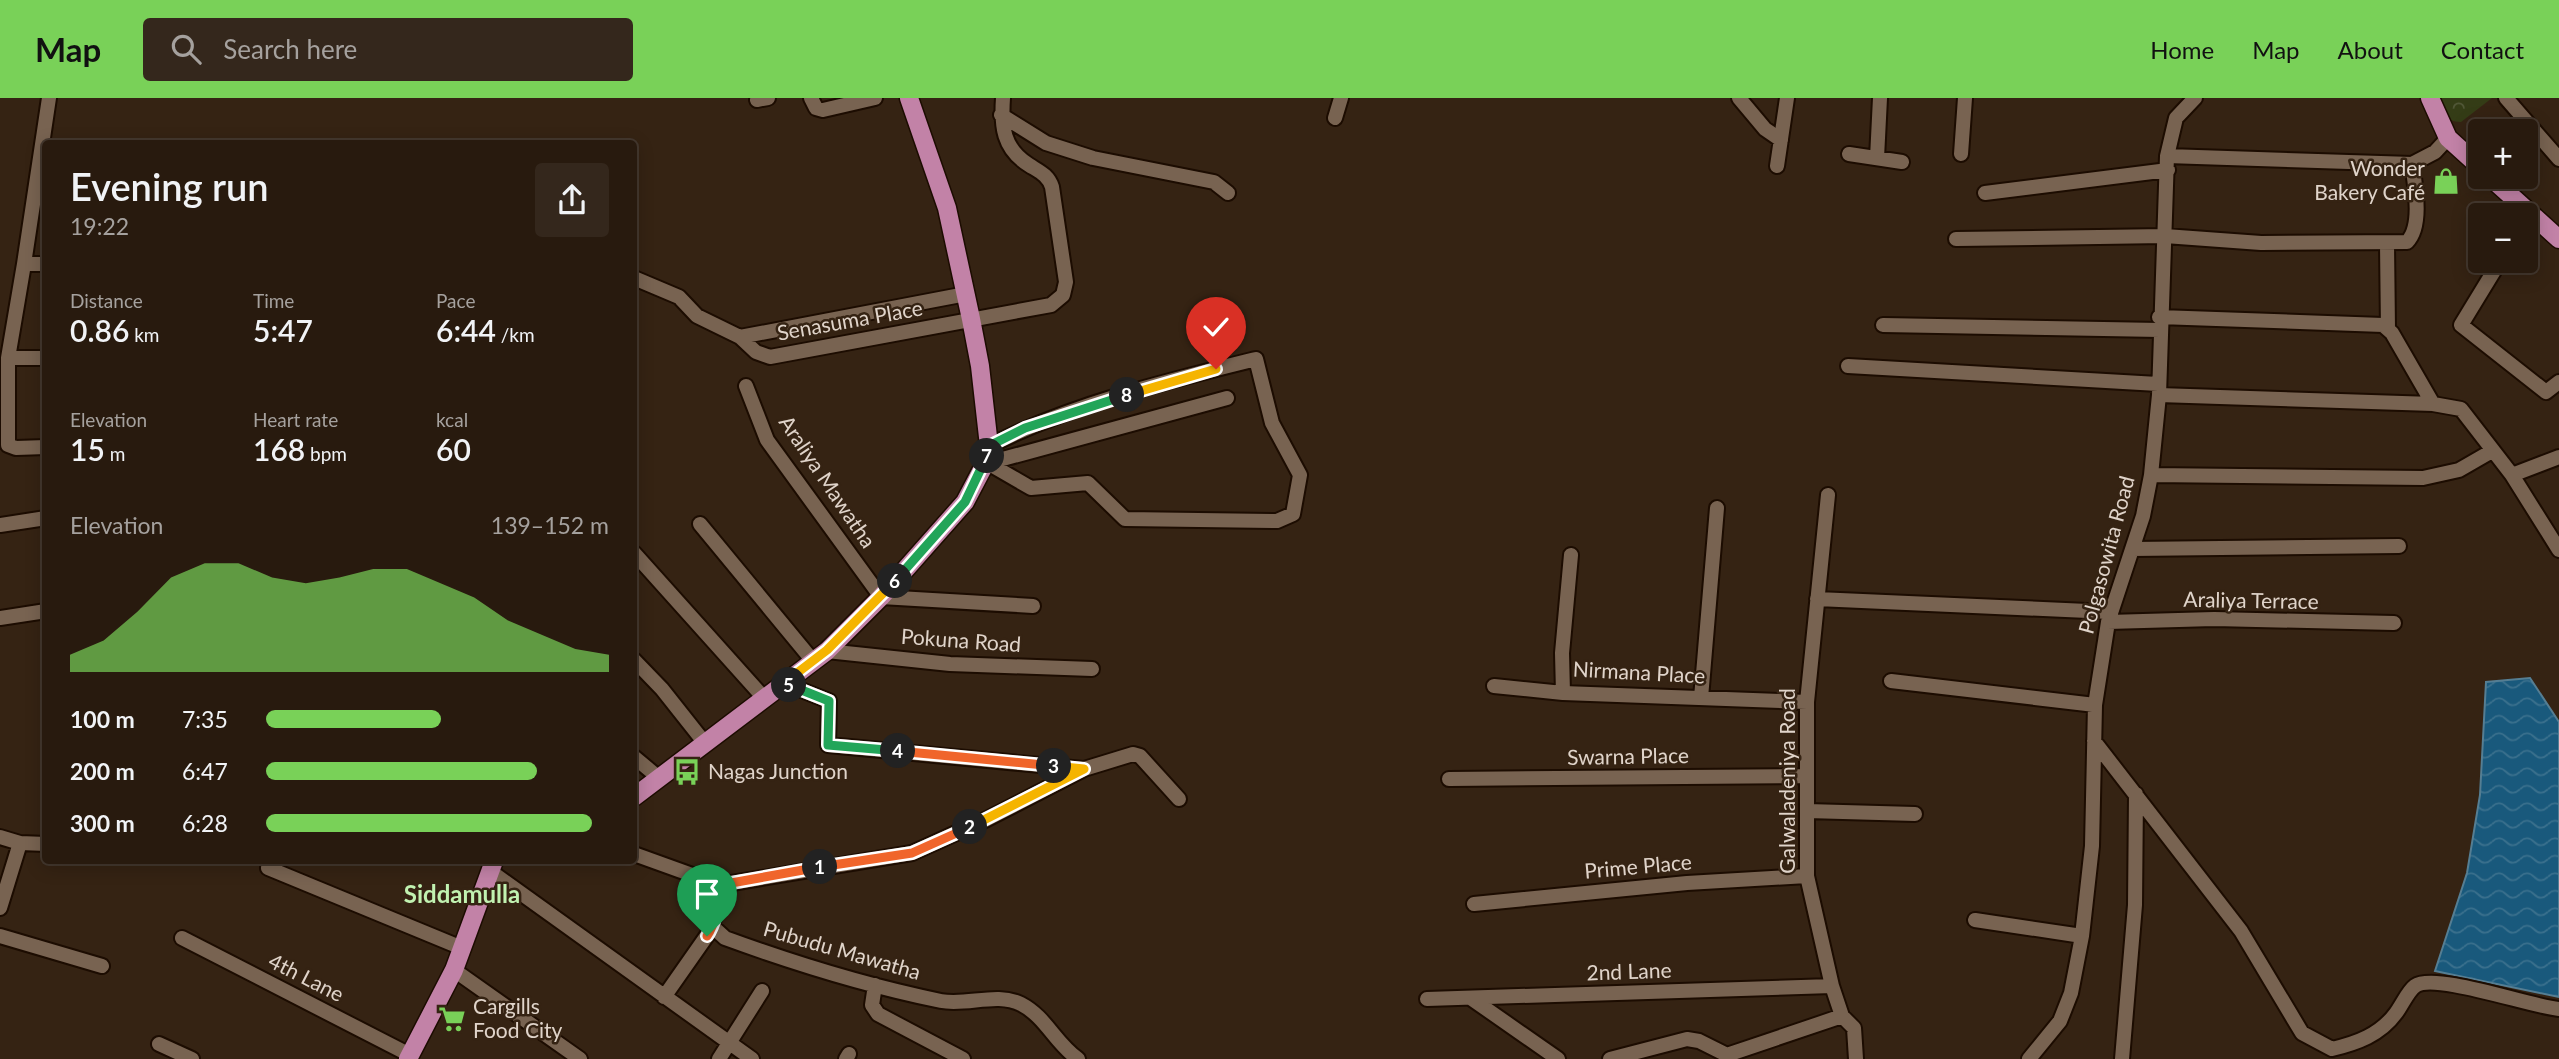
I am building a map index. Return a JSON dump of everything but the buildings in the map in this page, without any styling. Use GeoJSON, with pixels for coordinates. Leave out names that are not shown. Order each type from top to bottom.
{"type":"FeatureCollection","features":[{"type":"Feature","properties":{"kind":"main road"},"geometry":{"type":"LineString","coordinates":[[637,795],[704,741],[765,699],[820,656],[881,597],[965,502],[988,457],[980,366],[947,208],[909,98]]}},
{"type":"Feature","properties":{"kind":"main road"},"geometry":{"type":"LineString","coordinates":[[2430,98],[2448,138],[2468,156]]}},
{"type":"Feature","properties":{"kind":"main road"},"geometry":{"type":"LineString","coordinates":[[2501,189],[2515,203]]}},
{"type":"Feature","properties":{"kind":"main road"},"geometry":{"type":"LineString","coordinates":[[2538,224],[2559,239]]}},
{"type":"Feature","properties":{"kind":"main road"},"geometry":{"type":"LineString","coordinates":[[409,1057],[454,970],[492,866]]}},
{"type":"Feature","properties":{"kind":"street"},"geometry":{"type":"LineString","coordinates":[[45,140],[49,98]]}},
{"type":"Feature","properties":{"kind":"street"},"geometry":{"type":"LineString","coordinates":[[811,98],[816,108],[823,110],[875,98]]}},
{"type":"Feature","properties":{"kind":"street","name":"Senasuma Place"},"geometry":{"type":"LineString","coordinates":[[637,279],[679,298],[697,316],[740,337],[756,352],[780,356],[1051,305],[1063,295],[1066,282],[1050,181],[1025,163],[1006,143],[1002,115],[1003,98]]}},
{"type":"Feature","properties":{"kind":"street"},"geometry":{"type":"LineString","coordinates":[[1335,118],[1341,98]]}},
{"type":"Feature","properties":{"kind":"street"},"geometry":{"type":"LineString","coordinates":[[1739,98],[1765,129],[1781,140]]}},
{"type":"Feature","properties":{"kind":"street"},"geometry":{"type":"LineString","coordinates":[[1777,166],[1787,98]]}},
{"type":"Feature","properties":{"kind":"street"},"geometry":{"type":"LineString","coordinates":[[1877,158],[1880,98]]}},
{"type":"Feature","properties":{"kind":"street"},"geometry":{"type":"LineString","coordinates":[[1961,153],[1965,98]]}},
{"type":"Feature","properties":{"kind":"street","name":"Polgasowita Road"},"geometry":{"type":"LineString","coordinates":[[2029,1059],[2060,1021],[2071,993],[2081,936],[2092,846],[2095,705],[2109,617],[2143,516],[2151,475],[2159,389],[2168,163],[2176,118],[2195,98]]}},
{"type":"Feature","properties":{"kind":"street"},"geometry":{"type":"LineString","coordinates":[[2506,98],[2559,159]]}},
{"type":"Feature","properties":{"kind":"street"},"geometry":{"type":"LineString","coordinates":[[1002,115],[1046,143],[1093,158],[1214,182],[1228,193]]}},
{"type":"Feature","properties":{"kind":"street"},"geometry":{"type":"LineString","coordinates":[[1985,193],[2168,163],[2412,164],[2435,152],[2448,138]]}},
{"type":"Feature","properties":{"kind":"street"},"geometry":{"type":"LineString","coordinates":[[1849,154],[1902,162]]}},
{"type":"Feature","properties":{"kind":"street"},"geometry":{"type":"LineString","coordinates":[[1956,239],[2165,236],[2261,243],[2407,242],[2413,236],[2415,218],[2412,164]]}},
{"type":"Feature","properties":{"kind":"street"},"geometry":{"type":"LineString","coordinates":[[41,174],[8,358],[8,445],[16,448],[42,447]]}},
{"type":"Feature","properties":{"kind":"street"},"geometry":{"type":"LineString","coordinates":[[2387,244],[2388,329]]}},
{"type":"Feature","properties":{"kind":"street"},"geometry":{"type":"LineString","coordinates":[[24,264],[42,264]]}},
{"type":"Feature","properties":{"kind":"street"},"geometry":{"type":"LineString","coordinates":[[2493,273],[2462,325],[2546,392],[2559,382]]}},
{"type":"Feature","properties":{"kind":"street"},"geometry":{"type":"LineString","coordinates":[[740,337],[965,293]]}},
{"type":"Feature","properties":{"kind":"street"},"geometry":{"type":"LineString","coordinates":[[1883,325],[2364,322],[2383,325],[2388,329],[2432,404]]}},
{"type":"Feature","properties":{"kind":"street"},"geometry":{"type":"LineString","coordinates":[[8,358],[42,358]]}},
{"type":"Feature","properties":{"kind":"street"},"geometry":{"type":"LineString","coordinates":[[1256,359],[1272,423],[1300,475],[1293,514],[1277,521],[1125,519],[1088,483],[1031,488],[988,457],[1025,428],[1105,401],[1256,359]]}},
{"type":"Feature","properties":{"kind":"street"},"geometry":{"type":"LineString","coordinates":[[1848,366],[2159,389],[2432,404],[2461,409],[2512,475],[2559,550]]}},
{"type":"Feature","properties":{"kind":"street","name":"Araliya Mawatha"},"geometry":{"type":"LineString","coordinates":[[747,386],[767,440],[881,597]]}},
{"type":"Feature","properties":{"kind":"street"},"geometry":{"type":"LineString","coordinates":[[988,457],[1227,398]]}},
{"type":"Feature","properties":{"kind":"street"},"geometry":{"type":"LineString","coordinates":[[2151,475],[2423,478],[2459,470],[2492,451]]}},
{"type":"Feature","properties":{"kind":"street"},"geometry":{"type":"LineString","coordinates":[[2512,475],[2559,457]]}},
{"type":"Feature","properties":{"kind":"street","name":"Galwaladeniya Road"},"geometry":{"type":"LineString","coordinates":[[1828,495],[1807,702],[1807,876],[1832,986],[1842,1016],[1854,1028],[1856,1059]]}},
{"type":"Feature","properties":{"kind":"street"},"geometry":{"type":"LineString","coordinates":[[1701,698],[1717,508]]}},
{"type":"Feature","properties":{"kind":"street"},"geometry":{"type":"LineString","coordinates":[[0,525],[42,519]]}},
{"type":"Feature","properties":{"kind":"street"},"geometry":{"type":"LineString","coordinates":[[700,524],[820,656]]}},
{"type":"Feature","properties":{"kind":"street"},"geometry":{"type":"LineString","coordinates":[[2132,549],[2399,546]]}},
{"type":"Feature","properties":{"kind":"street","name":"Nirmana Place"},"geometry":{"type":"LineString","coordinates":[[1571,555],[1562,653],[1563,693],[1807,702]]}},
{"type":"Feature","properties":{"kind":"street"},"geometry":{"type":"LineString","coordinates":[[637,556],[765,699]]}},
{"type":"Feature","properties":{"kind":"street"},"geometry":{"type":"LineString","coordinates":[[881,597],[1033,606]]}},
{"type":"Feature","properties":{"kind":"street","name":"Araliya Terrace"},"geometry":{"type":"LineString","coordinates":[[1817,599],[2109,617],[2394,623]]}},
{"type":"Feature","properties":{"kind":"street"},"geometry":{"type":"LineString","coordinates":[[0,618],[42,612]]}},
{"type":"Feature","properties":{"kind":"street","name":"Pokuna Road"},"geometry":{"type":"LineString","coordinates":[[820,656],[1092,669]]}},
{"type":"Feature","properties":{"kind":"street"},"geometry":{"type":"LineString","coordinates":[[637,663],[704,741]]}},
{"type":"Feature","properties":{"kind":"street"},"geometry":{"type":"LineString","coordinates":[[1891,681],[2095,705]]}},
{"type":"Feature","properties":{"kind":"street"},"geometry":{"type":"LineString","coordinates":[[784,683],[829,701],[828,745],[1084,769]]}},
{"type":"Feature","properties":{"kind":"street"},"geometry":{"type":"LineString","coordinates":[[1494,686],[1563,693]]}},
{"type":"Feature","properties":{"kind":"street"},"geometry":{"type":"LineString","coordinates":[[2094,741],[2241,931],[2302,1033],[2332,1049],[2363,1042],[2392,1019],[2415,986],[2426,982],[2482,990],[2543,1008],[2559,1009]]}},
{"type":"Feature","properties":{"kind":"street"},"geometry":{"type":"LineString","coordinates":[[637,855],[720,885],[912,853],[987,819],[1084,769],[1133,754],[1140,757],[1179,799]]}},
{"type":"Feature","properties":{"kind":"street"},"geometry":{"type":"LineString","coordinates":[[637,760],[659,778]]}},
{"type":"Feature","properties":{"kind":"street","name":"Swarna Place"},"geometry":{"type":"LineString","coordinates":[[1449,779],[1807,776]]}},
{"type":"Feature","properties":{"kind":"street"},"geometry":{"type":"LineString","coordinates":[[2122,1059],[2135,905],[2136,794]]}},
{"type":"Feature","properties":{"kind":"street"},"geometry":{"type":"LineString","coordinates":[[1807,811],[1915,814]]}},
{"type":"Feature","properties":{"kind":"street"},"geometry":{"type":"LineString","coordinates":[[0,837],[20,843],[42,844]]}},
{"type":"Feature","properties":{"kind":"street"},"geometry":{"type":"LineString","coordinates":[[0,908],[20,843]]}},
{"type":"Feature","properties":{"kind":"street"},"geometry":{"type":"LineString","coordinates":[[492,866],[664,997],[752,1059]]}},
{"type":"Feature","properties":{"kind":"street"},"geometry":{"type":"LineString","coordinates":[[268,868],[462,948]]}},
{"type":"Feature","properties":{"kind":"street","name":"Prime Place"},"geometry":{"type":"LineString","coordinates":[[1474,904],[1687,883],[1807,876]]}},
{"type":"Feature","properties":{"kind":"street"},"geometry":{"type":"LineString","coordinates":[[664,997],[713,927],[714,913],[722,896],[720,885]]}},
{"type":"Feature","properties":{"kind":"street"},"geometry":{"type":"LineString","coordinates":[[1975,920],[2081,936]]}},
{"type":"Feature","properties":{"kind":"street","name":"Pubudu Mawatha"},"geometry":{"type":"LineString","coordinates":[[713,927],[719,935],[732,941],[824,972],[875,985],[944,1001],[1009,1000],[1041,1018],[1063,1048],[1078,1059]]}},
{"type":"Feature","properties":{"kind":"street"},"geometry":{"type":"LineString","coordinates":[[0,936],[102,966]]}},
{"type":"Feature","properties":{"kind":"street","name":"4th Lane"},"geometry":{"type":"LineString","coordinates":[[182,938],[409,1057]]}},
{"type":"Feature","properties":{"kind":"street"},"geometry":{"type":"LineString","coordinates":[[454,970],[580,1059]]}},
{"type":"Feature","properties":{"kind":"street"},"geometry":{"type":"LineString","coordinates":[[875,985],[872,1005],[878,1014],[963,1059]]}},
{"type":"Feature","properties":{"kind":"street","name":"2nd Lane"},"geometry":{"type":"LineString","coordinates":[[1427,999],[1832,986]]}},
{"type":"Feature","properties":{"kind":"street"},"geometry":{"type":"LineString","coordinates":[[719,1059],[762,992]]}},
{"type":"Feature","properties":{"kind":"street"},"geometry":{"type":"LineString","coordinates":[[1472,999],[1558,1059]]}},
{"type":"Feature","properties":{"kind":"street"},"geometry":{"type":"LineString","coordinates":[[1610,1059],[1687,1039],[1699,1041],[1727,1055],[1842,1016]]}},
{"type":"Feature","properties":{"kind":"street"},"geometry":{"type":"LineString","coordinates":[[159,1044],[192,1059]]}},
{"type":"Feature","properties":{"kind":"green space"},"geometry":{"type":"Polygon","coordinates":[[[2433,98],[2492,98],[2461,122],[2456,122],[2447,118],[2433,98]]]}},
{"type":"Feature","properties":{"kind":"water"},"geometry":{"type":"Polygon","coordinates":[[[2530,678],[2559,722],[2559,997],[2435,971],[2467,873],[2480,795],[2486,682],[2530,678]]]}},
{"type":"Feature","properties":{"kind":"place","name":"Wonder Bakery Café"},"geometry":{"type":"Point","coordinates":[2446,181]}},
{"type":"Feature","properties":{"kind":"place","name":"Nagas Junction"},"geometry":{"type":"Point","coordinates":[687,772]}},
{"type":"Feature","properties":{"kind":"place","name":"Cargills Food City"},"geometry":{"type":"Point","coordinates":[452,1019]}},
{"type":"Feature","properties":{"kind":"district","name":"Siddamulla"},"geometry":{"type":"Point","coordinates":[462,895]}},
{"type":"Feature","properties":{"kind":"route"},"geometry":{"type":"LineString","coordinates":[[707,936],[713,927],[714,913],[722,896],[720,885],[912,853],[987,819],[1084,769],[828,745],[829,701],[784,683],[827,650],[881,597],[965,502],[986,463],[989,446],[1025,428],[1105,401],[1216,369]]}}]}
